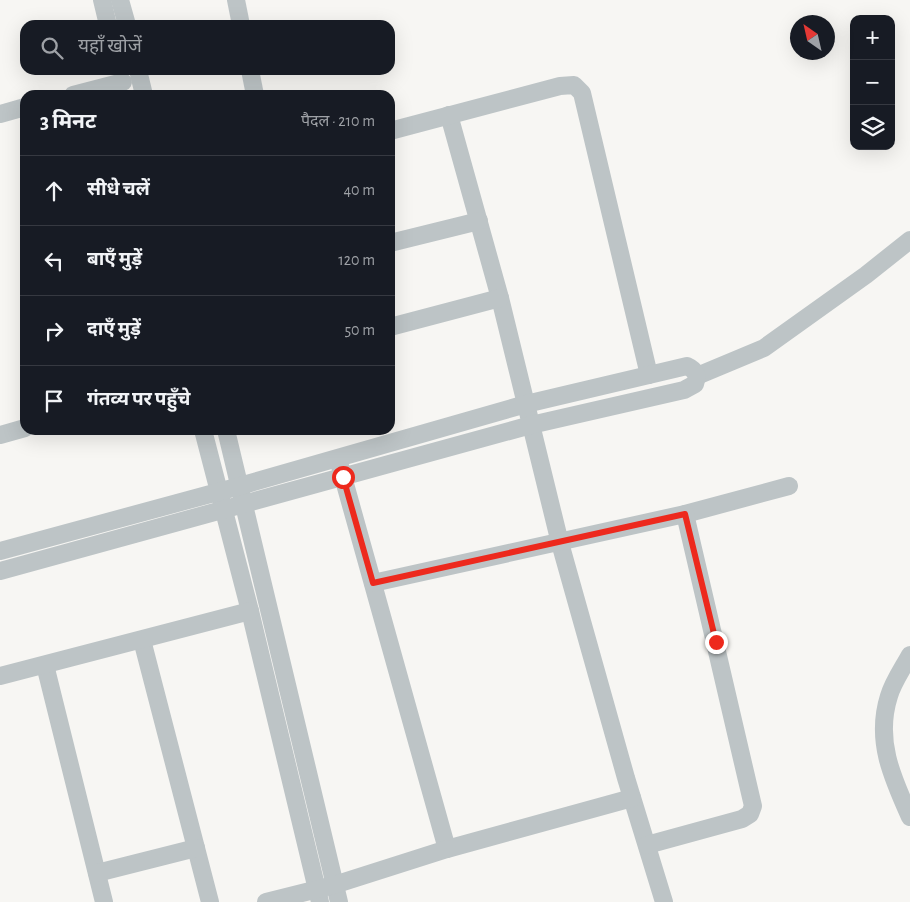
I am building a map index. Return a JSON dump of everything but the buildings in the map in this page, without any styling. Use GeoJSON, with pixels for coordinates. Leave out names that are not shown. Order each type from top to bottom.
{"type":"FeatureCollection","features":[{"type":"Feature","properties":{"kind":"street"},"geometry":{"type":"LineString","coordinates":[[102,0],[107,20]]}},
{"type":"Feature","properties":{"kind":"street"},"geometry":{"type":"LineString","coordinates":[[120,0],[126,20]]}},
{"type":"Feature","properties":{"kind":"street"},"geometry":{"type":"LineString","coordinates":[[236,0],[240,20]]}},
{"type":"Feature","properties":{"kind":"street"},"geometry":{"type":"LineString","coordinates":[[139,75],[143,90]]}},
{"type":"Feature","properties":{"kind":"street"},"geometry":{"type":"LineString","coordinates":[[251,75],[254,90]]}},
{"type":"Feature","properties":{"kind":"street"},"geometry":{"type":"LineString","coordinates":[[92,90],[123,82]]}},
{"type":"Feature","properties":{"kind":"street"},"geometry":{"type":"LineString","coordinates":[[395,130],[560,86],[574,85],[582,94],[649,375]]}},
{"type":"Feature","properties":{"kind":"street"},"geometry":{"type":"LineString","coordinates":[[0,114],[20,113]]}},
{"type":"Feature","properties":{"kind":"street"},"geometry":{"type":"LineString","coordinates":[[449,115],[500,298],[560,543],[647,845],[661,901]]}},
{"type":"Feature","properties":{"kind":"street"},"geometry":{"type":"LineString","coordinates":[[395,242],[479,222]]}},
{"type":"Feature","properties":{"kind":"street"},"geometry":{"type":"LineString","coordinates":[[697,376],[764,348],[866,275],[910,240]]}},
{"type":"Feature","properties":{"kind":"street"},"geometry":{"type":"LineString","coordinates":[[395,326],[500,298]]}},
{"type":"Feature","properties":{"kind":"street"},"geometry":{"type":"LineString","coordinates":[[0,552],[219,492],[526,404],[687,366],[695,371],[697,376],[695,384],[684,390],[531,425],[0,571]]}},
{"type":"Feature","properties":{"kind":"street"},"geometry":{"type":"LineString","coordinates":[[0,435],[20,429]]}},
{"type":"Feature","properties":{"kind":"street"},"geometry":{"type":"LineString","coordinates":[[204,435],[250,611],[318,895]]}},
{"type":"Feature","properties":{"kind":"street"},"geometry":{"type":"LineString","coordinates":[[227,435],[339,902]]}},
{"type":"Feature","properties":{"kind":"street"},"geometry":{"type":"LineString","coordinates":[[338,458],[448,849]]}},
{"type":"Feature","properties":{"kind":"street"},"geometry":{"type":"LineString","coordinates":[[373,583],[685,514],[789,486]]}},
{"type":"Feature","properties":{"kind":"street"},"geometry":{"type":"LineString","coordinates":[[647,845],[742,819],[750,814],[753,806],[685,514]]}},
{"type":"Feature","properties":{"kind":"street"},"geometry":{"type":"LineString","coordinates":[[0,676],[250,611]]}},
{"type":"Feature","properties":{"kind":"street"},"geometry":{"type":"LineString","coordinates":[[142,640],[210,902]]}},
{"type":"Feature","properties":{"kind":"street"},"geometry":{"type":"LineString","coordinates":[[910,655],[889,694],[882,728],[886,753],[896,786],[910,817]]}},
{"type":"Feature","properties":{"kind":"street"},"geometry":{"type":"LineString","coordinates":[[45,665],[104,902]]}},
{"type":"Feature","properties":{"kind":"street"},"geometry":{"type":"LineString","coordinates":[[266,902],[318,895],[334,885],[448,849],[632,798]]}},
{"type":"Feature","properties":{"kind":"street"},"geometry":{"type":"LineString","coordinates":[[97,873],[196,848]]}},
{"type":"Feature","properties":{"kind":"route"},"geometry":{"type":"LineString","coordinates":[[343,477],[373,583],[685,514],[716,642]]}}]}
